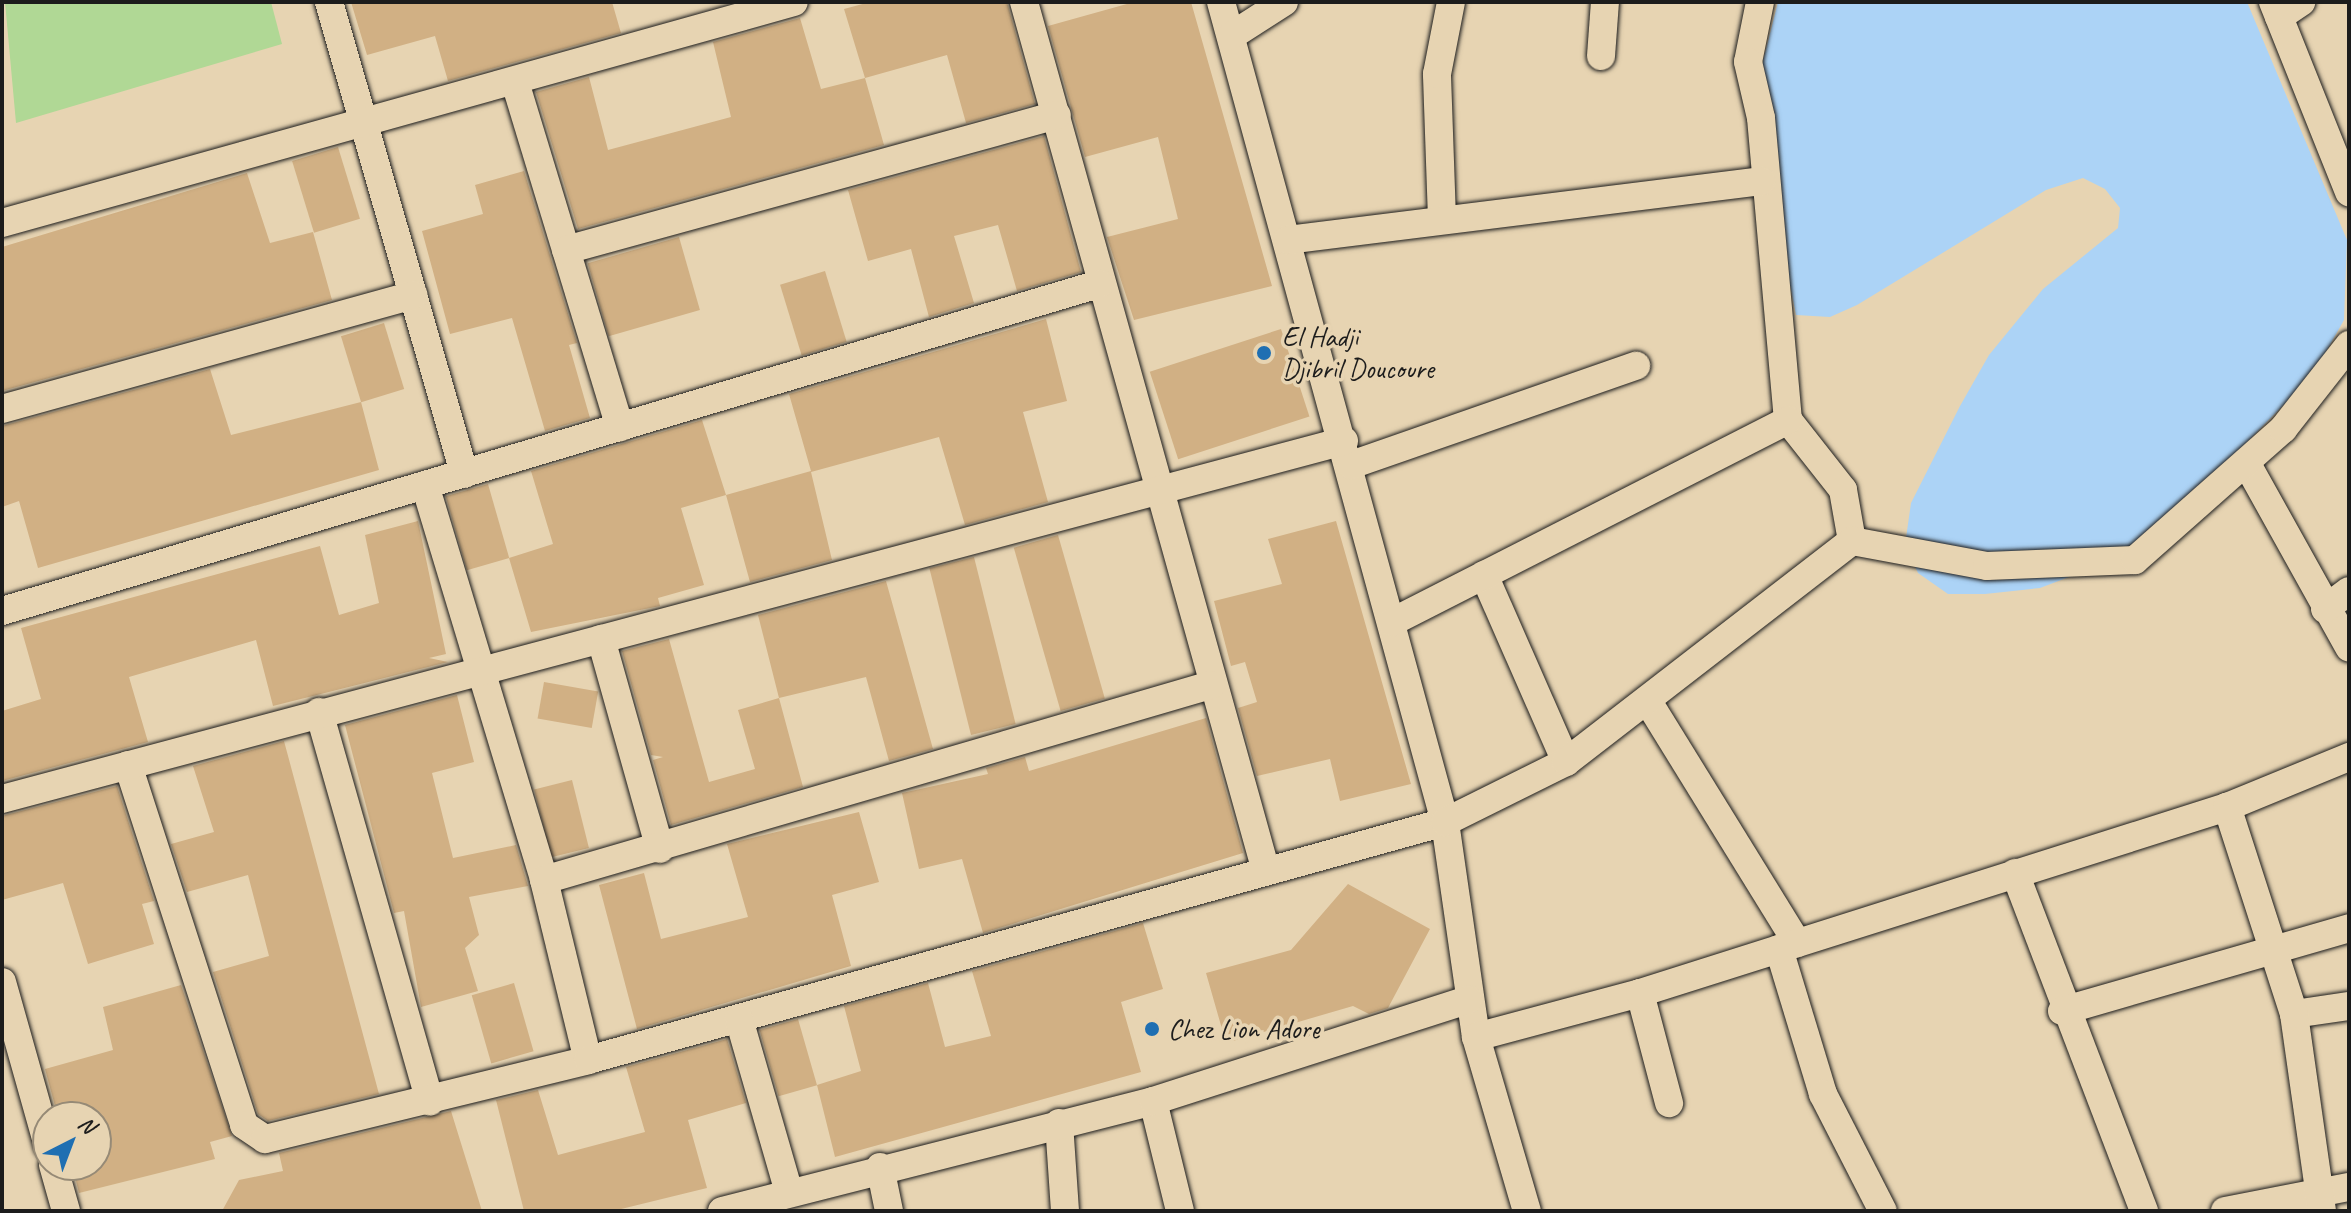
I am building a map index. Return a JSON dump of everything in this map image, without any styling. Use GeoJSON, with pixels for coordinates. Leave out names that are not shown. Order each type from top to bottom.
{"type":"FeatureCollection","features":[{"type":"Feature","properties":{"kind":"street"},"geometry":{"type":"LineString","coordinates":[[329,2],[464,474]]}},
{"type":"Feature","properties":{"kind":"street"},"geometry":{"type":"LineString","coordinates":[[2,223],[794,2]]}},
{"type":"Feature","properties":{"kind":"street"},"geometry":{"type":"LineString","coordinates":[[1024,2],[1057,115],[1099,284],[1156,491],[1266,871]]}},
{"type":"Feature","properties":{"kind":"street"},"geometry":{"type":"LineString","coordinates":[[1221,2],[1347,453],[1445,822],[1468,1000],[1527,1211]]}},
{"type":"Feature","properties":{"kind":"street"},"geometry":{"type":"LineString","coordinates":[[1231,36],[1284,2]]}},
{"type":"Feature","properties":{"kind":"street"},"geometry":{"type":"LineString","coordinates":[[1442,219],[1437,74],[1451,2]]}},
{"type":"Feature","properties":{"kind":"street"},"geometry":{"type":"LineString","coordinates":[[1601,56],[1605,2]]}},
{"type":"Feature","properties":{"kind":"street"},"geometry":{"type":"LineString","coordinates":[[1760,2],[1748,62],[1761,118],[1761,181],[1788,420],[1843,490],[1852,541]]}},
{"type":"Feature","properties":{"kind":"street"},"geometry":{"type":"LineString","coordinates":[[2284,7],[2344,157],[2349,192]]}},
{"type":"Feature","properties":{"kind":"street"},"geometry":{"type":"LineString","coordinates":[[515,82],[620,427]]}},
{"type":"Feature","properties":{"kind":"street"},"geometry":{"type":"LineString","coordinates":[[566,250],[1057,115]]}},
{"type":"Feature","properties":{"kind":"street"},"geometry":{"type":"LineString","coordinates":[[1288,240],[1761,181]]}},
{"type":"Feature","properties":{"kind":"street"},"geometry":{"type":"LineString","coordinates":[[2,611],[1099,284]]}},
{"type":"Feature","properties":{"kind":"street"},"geometry":{"type":"LineString","coordinates":[[2,409],[413,295]]}},
{"type":"Feature","properties":{"kind":"street"},"geometry":{"type":"LineString","coordinates":[[128,765],[246,1132],[265,1139],[430,1102],[588,1060],[1445,822],[1566,762],[1649,703],[1852,541],[1987,566],[2135,560],[2247,464],[2349,345]]}},
{"type":"Feature","properties":{"kind":"street"},"geometry":{"type":"LineString","coordinates":[[2,799],[1156,491],[1347,453],[1636,366]]}},
{"type":"Feature","properties":{"kind":"street"},"geometry":{"type":"LineString","coordinates":[[1392,622],[1788,420]]}},
{"type":"Feature","properties":{"kind":"street"},"geometry":{"type":"LineString","coordinates":[[2247,464],[2325,609],[2349,647]]}},
{"type":"Feature","properties":{"kind":"street"},"geometry":{"type":"LineString","coordinates":[[425,485],[478,672],[544,880],[588,1060]]}},
{"type":"Feature","properties":{"kind":"street"},"geometry":{"type":"LineString","coordinates":[[1484,575],[1566,762]]}},
{"type":"Feature","properties":{"kind":"street"},"geometry":{"type":"LineString","coordinates":[[2325,609],[2349,591]]}},
{"type":"Feature","properties":{"kind":"street"},"geometry":{"type":"LineString","coordinates":[[601,639],[660,849]]}},
{"type":"Feature","properties":{"kind":"street"},"geometry":{"type":"LineString","coordinates":[[544,880],[660,849],[1211,685]]}},
{"type":"Feature","properties":{"kind":"street"},"geometry":{"type":"LineString","coordinates":[[1649,703],[1788,946],[1823,1094],[1883,1211]]}},
{"type":"Feature","properties":{"kind":"street"},"geometry":{"type":"LineString","coordinates":[[319,712],[430,1102]]}},
{"type":"Feature","properties":{"kind":"street"},"geometry":{"type":"LineString","coordinates":[[1476,1037],[1640,993],[2227,807],[2349,757]]}},
{"type":"Feature","properties":{"kind":"street"},"geometry":{"type":"LineString","coordinates":[[2227,807],[2294,1014],[2320,1202]]}},
{"type":"Feature","properties":{"kind":"street"},"geometry":{"type":"LineString","coordinates":[[2015,873],[2062,1011],[2144,1211]]}},
{"type":"Feature","properties":{"kind":"street"},"geometry":{"type":"LineString","coordinates":[[2062,1011],[2271,948],[2349,928]]}},
{"type":"Feature","properties":{"kind":"street"},"geometry":{"type":"LineString","coordinates":[[2,982],[35,1101]]}},
{"type":"Feature","properties":{"kind":"street"},"geometry":{"type":"LineString","coordinates":[[1640,993],[1669,1103]]}},
{"type":"Feature","properties":{"kind":"street"},"geometry":{"type":"LineString","coordinates":[[722,1211],[880,1167],[1153,1101],[1468,1000]]}},
{"type":"Feature","properties":{"kind":"street"},"geometry":{"type":"LineString","coordinates":[[2294,1014],[2349,1006]]}},
{"type":"Feature","properties":{"kind":"street"},"geometry":{"type":"LineString","coordinates":[[739,1019],[789,1192]]}},
{"type":"Feature","properties":{"kind":"street"},"geometry":{"type":"LineString","coordinates":[[1153,1101],[1180,1211]]}},
{"type":"Feature","properties":{"kind":"street"},"geometry":{"type":"LineString","coordinates":[[1059,1123],[1065,1211]]}},
{"type":"Feature","properties":{"kind":"street"},"geometry":{"type":"LineString","coordinates":[[880,1167],[889,1211]]}},
{"type":"Feature","properties":{"kind":"street"},"geometry":{"type":"LineString","coordinates":[[58,1181],[66,1211]]}},
{"type":"Feature","properties":{"kind":"street"},"geometry":{"type":"LineString","coordinates":[[2225,1211],[2320,1202],[2349,1187]]}},
{"type":"Feature","properties":{"kind":"green space"},"geometry":{"type":"Polygon","coordinates":[[[5,2],[271,2],[282,44],[16,123],[5,2]]]}},
{"type":"Feature","properties":{"kind":"water"},"geometry":{"type":"Polygon","coordinates":[[[1778,2],[2247,2],[2347,240],[2344,320],[2313,375],[2196,494],[2114,560],[2040,588],[1985,594],[1948,594],[1918,573],[1905,545],[1911,503],[1989,355],[2043,289],[2118,228],[2120,208],[2105,189],[2083,178],[2046,190],[1857,305],[1830,317],[1796,315],[1753,100],[1778,2]]]}},
{"type":"Feature","properties":{"kind":"building"},"geometry":{"type":"Polygon","coordinates":[[[351,2],[612,2],[621,33],[448,81],[435,36],[367,55],[351,2]]]}},
{"type":"Feature","properties":{"kind":"building"},"geometry":{"type":"Polygon","coordinates":[[[870,2],[1007,2],[1035,104],[966,123],[947,55],[865,78],[844,9],[870,2]]]}},
{"type":"Feature","properties":{"kind":"building"},"geometry":{"type":"Polygon","coordinates":[[[1134,2],[1191,2],[1272,286],[1134,320],[1107,237],[1178,219],[1158,137],[1085,157],[1048,26],[1134,2]]]}},
{"type":"Feature","properties":{"kind":"building"},"geometry":{"type":"Polygon","coordinates":[[[800,18],[821,89],[865,78],[884,145],[578,229],[536,92],[589,77],[608,150],[731,117],[713,42],[800,18]]]}},
{"type":"Feature","properties":{"kind":"building"},"geometry":{"type":"Polygon","coordinates":[[[1044,136],[1081,272],[1017,291],[998,225],[954,236],[974,303],[929,317],[911,249],[868,261],[848,190],[1044,136]]]}},
{"type":"Feature","properties":{"kind":"building"},"geometry":{"type":"Polygon","coordinates":[[[338,147],[360,219],[314,233],[292,161],[338,147]]]}},
{"type":"Feature","properties":{"kind":"building"},"geometry":{"type":"Polygon","coordinates":[[[524,171],[577,343],[569,345],[590,418],[545,431],[512,318],[450,334],[422,231],[483,214],[475,185],[524,171]]]}},
{"type":"Feature","properties":{"kind":"building"},"geometry":{"type":"Polygon","coordinates":[[[247,173],[270,243],[313,232],[332,300],[2,391],[2,247],[247,173]]]}},
{"type":"Feature","properties":{"kind":"building"},"geometry":{"type":"Polygon","coordinates":[[[679,237],[700,310],[609,336],[588,263],[679,237]]]}},
{"type":"Feature","properties":{"kind":"building"},"geometry":{"type":"Polygon","coordinates":[[[825,271],[847,342],[802,356],[780,285],[825,271]]]}},
{"type":"Feature","properties":{"kind":"building"},"geometry":{"type":"Polygon","coordinates":[[[1046,319],[1067,401],[1023,412],[1048,502],[965,525],[939,437],[811,472],[832,560],[750,582],[726,495],[811,471],[789,394],[1046,319]]]}},
{"type":"Feature","properties":{"kind":"building"},"geometry":{"type":"Polygon","coordinates":[[[384,323],[404,389],[361,402],[341,336],[384,323]]]}},
{"type":"Feature","properties":{"kind":"building"},"geometry":{"type":"Polygon","coordinates":[[[1281,329],[1309,416],[1178,459],[1150,372],[1281,329]]]}},
{"type":"Feature","properties":{"kind":"building"},"geometry":{"type":"Polygon","coordinates":[[[210,369],[231,435],[361,402],[379,470],[38,568],[19,501],[2,507],[2,426],[210,369]]]}},
{"type":"Feature","properties":{"kind":"building"},"geometry":{"type":"Polygon","coordinates":[[[702,420],[726,495],[681,508],[704,585],[658,598],[660,606],[531,632],[509,558],[553,544],[531,471],[702,420]]]}},
{"type":"Feature","properties":{"kind":"building"},"geometry":{"type":"Polygon","coordinates":[[[488,484],[509,558],[467,570],[446,496],[488,484]]]}},
{"type":"Feature","properties":{"kind":"building"},"geometry":{"type":"Polygon","coordinates":[[[418,521],[446,654],[429,658],[448,662],[273,706],[256,640],[129,677],[148,742],[2,781],[2,711],[41,699],[21,628],[320,546],[339,615],[379,603],[365,535],[418,521]]]}},
{"type":"Feature","properties":{"kind":"building"},"geometry":{"type":"Polygon","coordinates":[[[1336,521],[1411,784],[1340,801],[1330,759],[1257,776],[1238,708],[1257,702],[1245,662],[1231,666],[1214,601],[1282,584],[1268,539],[1336,521]]]}},
{"type":"Feature","properties":{"kind":"building"},"geometry":{"type":"Polygon","coordinates":[[[1058,535],[1105,698],[1061,711],[1014,548],[1058,535]]]}},
{"type":"Feature","properties":{"kind":"building"},"geometry":{"type":"Polygon","coordinates":[[[974,557],[1016,724],[971,735],[929,568],[974,557]]]}},
{"type":"Feature","properties":{"kind":"building"},"geometry":{"type":"Polygon","coordinates":[[[886,581],[933,749],[889,761],[866,677],[779,698],[758,615],[886,581]]]}},
{"type":"Feature","properties":{"kind":"building"},"geometry":{"type":"Polygon","coordinates":[[[669,639],[709,782],[755,769],[738,710],[779,698],[803,787],[671,825],[653,760],[663,757],[651,755],[622,651],[669,639]]]}},
{"type":"Feature","properties":{"kind":"building"},"geometry":{"type":"Polygon","coordinates":[[[544,682],[598,692],[592,728],[538,718],[544,682]]]}},
{"type":"Feature","properties":{"kind":"building"},"geometry":{"type":"Polygon","coordinates":[[[457,695],[474,762],[432,773],[453,858],[516,845],[528,886],[469,897],[479,935],[465,948],[478,991],[421,1007],[404,911],[394,913],[345,725],[457,695]]]}},
{"type":"Feature","properties":{"kind":"building"},"geometry":{"type":"Polygon","coordinates":[[[1206,718],[1243,853],[983,933],[962,859],[919,869],[902,793],[988,774],[986,768],[1025,757],[1029,771],[1206,718]]]}},
{"type":"Feature","properties":{"kind":"building"},"geometry":{"type":"Polygon","coordinates":[[[284,741],[379,1094],[268,1121],[258,1114],[213,972],[269,956],[248,875],[187,892],[171,844],[214,832],[193,766],[284,741]]]}},
{"type":"Feature","properties":{"kind":"building"},"geometry":{"type":"Polygon","coordinates":[[[572,780],[589,848],[551,857],[534,789],[572,780]]]}},
{"type":"Feature","properties":{"kind":"building"},"geometry":{"type":"Polygon","coordinates":[[[117,786],[154,901],[142,904],[154,944],[88,964],[63,883],[2,900],[2,816],[117,786]]]}},
{"type":"Feature","properties":{"kind":"building"},"geometry":{"type":"Polygon","coordinates":[[[859,812],[879,882],[832,895],[851,966],[637,1029],[599,885],[644,873],[661,939],[748,917],[727,844],[859,812]]]}},
{"type":"Feature","properties":{"kind":"building"},"geometry":{"type":"Polygon","coordinates":[[[1348,884],[1430,929],[1388,1008],[1369,1014],[1353,1006],[1226,1043],[1206,973],[1291,950],[1348,884]]]}},
{"type":"Feature","properties":{"kind":"building"},"geometry":{"type":"Polygon","coordinates":[[[1143,923],[1163,989],[1121,1002],[1141,1072],[835,1157],[817,1085],[861,1071],[844,1006],[928,983],[945,1047],[991,1036],[972,971],[1143,923]]]}},
{"type":"Feature","properties":{"kind":"building"},"geometry":{"type":"Polygon","coordinates":[[[514,983],[534,1051],[491,1063],[472,995],[514,983]]]}},
{"type":"Feature","properties":{"kind":"building"},"geometry":{"type":"Polygon","coordinates":[[[181,985],[232,1136],[210,1142],[215,1159],[79,1193],[76,1181],[112,1181],[112,1101],[54,1101],[45,1069],[113,1050],[103,1007],[181,985]]]}},
{"type":"Feature","properties":{"kind":"building"},"geometry":{"type":"Polygon","coordinates":[[[798,1019],[817,1085],[779,1096],[760,1030],[798,1019]]]}},
{"type":"Feature","properties":{"kind":"building"},"geometry":{"type":"Polygon","coordinates":[[[727,1039],[746,1103],[688,1120],[707,1188],[613,1211],[524,1211],[496,1100],[538,1090],[558,1155],[645,1132],[626,1067],[727,1039]]]}},
{"type":"Feature","properties":{"kind":"building"},"geometry":{"type":"Polygon","coordinates":[[[451,1111],[482,1211],[222,1211],[239,1180],[283,1171],[279,1153],[451,1111]]]}},
{"type":"Feature","properties":{"kind":"place","name":"El Hadji Djibril Doucoure"},"geometry":{"type":"Point","coordinates":[1264,353]}},
{"type":"Feature","properties":{"kind":"place","name":"Chez Lion Adore"},"geometry":{"type":"Point","coordinates":[1152,1029]}}]}
